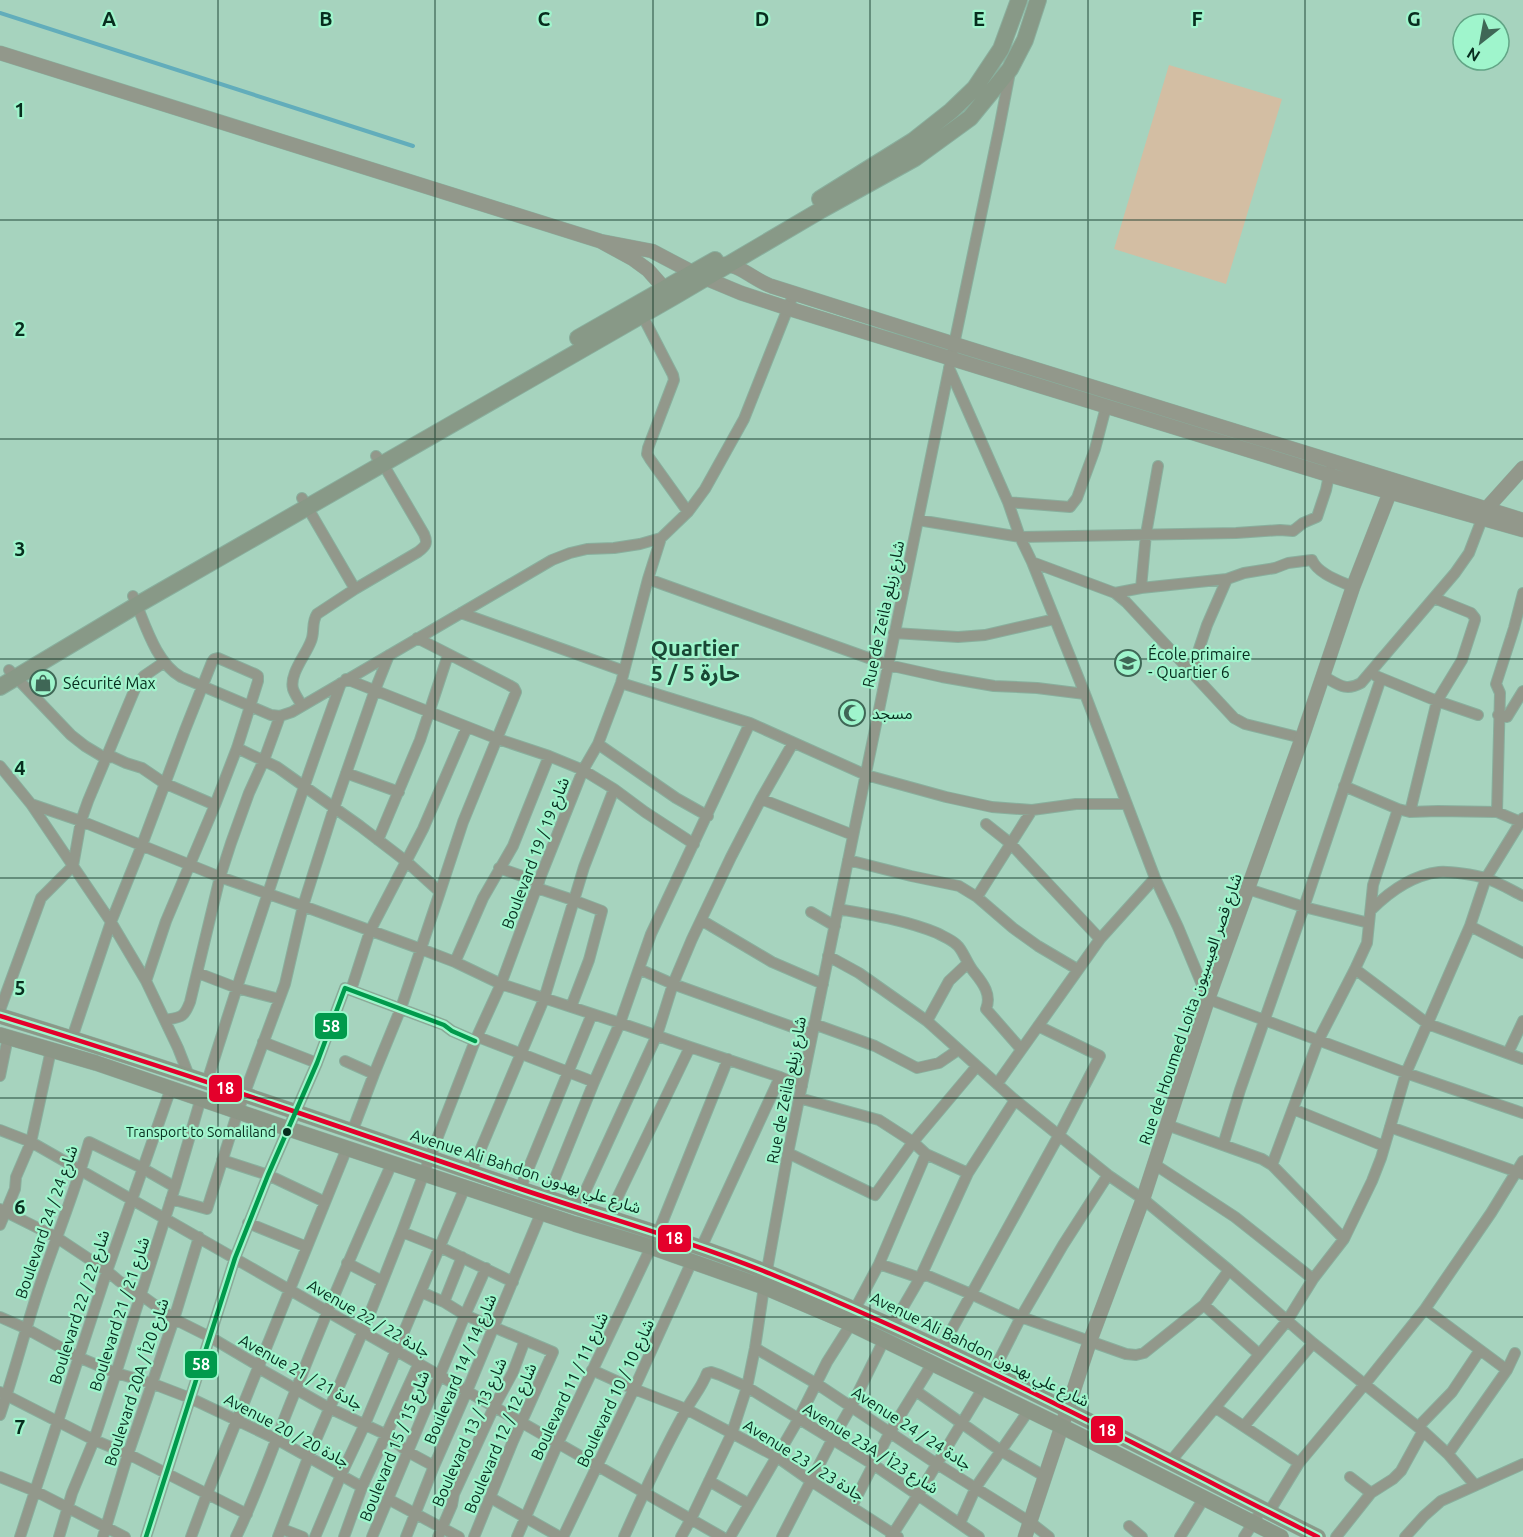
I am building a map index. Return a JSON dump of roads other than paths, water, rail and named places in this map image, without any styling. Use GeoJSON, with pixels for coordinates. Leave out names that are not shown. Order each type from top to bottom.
{"type":"FeatureCollection","features":[{"type":"Feature","properties":{"kind":"main road"},"geometry":{"type":"LineString","coordinates":[[639,310],[664,288],[700,272],[810,205],[913,141],[951,111],[975,88],[1001,49],[1019,0]]}},
{"type":"Feature","properties":{"kind":"main road"},"geometry":{"type":"LineString","coordinates":[[0,687],[8,674],[639,310],[684,291],[700,272],[728,264],[915,158],[970,117],[1010,69],[1025,40],[1038,0]]}},
{"type":"Feature","properties":{"kind":"main road","name":"Avenue Ali Bahdon شارع علي بهدون"},"geometry":{"type":"LineString","coordinates":[[0,1016],[189,1076],[701,1248],[1281,1537]]}},
{"type":"Feature","properties":{"kind":"main road","name":"Avenue Ali Bahdon شارع علي بهدون"},"geometry":{"type":"LineString","coordinates":[[4,1036],[171,1088],[692,1262],[766,1280],[855,1309],[992,1374],[1318,1537]]}},
{"type":"Feature","properties":{"kind":"street"},"geometry":{"type":"LineString","coordinates":[[1001,49],[1010,69]]}},
{"type":"Feature","properties":{"kind":"street"},"geometry":{"type":"LineString","coordinates":[[0,52],[600,241],[652,251],[741,293],[950,363],[1106,407],[1389,493],[1484,514],[1523,520]]}},
{"type":"Feature","properties":{"kind":"street","name":"Rue de Zeila شارع زيلع"},"geometry":{"type":"LineString","coordinates":[[681,1537],[732,1433],[747,1387],[788,1153],[1010,69]]}},
{"type":"Feature","properties":{"kind":"street"},"geometry":{"type":"LineString","coordinates":[[600,241],[648,270],[664,288],[684,291]]}},
{"type":"Feature","properties":{"kind":"street"},"geometry":{"type":"LineString","coordinates":[[728,264],[759,281],[794,293],[1395,480],[1523,530]]}},
{"type":"Feature","properties":{"kind":"street"},"geometry":{"type":"LineString","coordinates":[[135,601],[163,663],[172,672],[271,715],[280,716],[291,712],[552,560],[587,549],[614,548],[660,538],[688,512],[705,489],[744,419],[794,293]]}},
{"type":"Feature","properties":{"kind":"street"},"geometry":{"type":"LineString","coordinates":[[639,310],[674,380],[647,454],[688,512]]}},
{"type":"Feature","properties":{"kind":"street"},"geometry":{"type":"LineString","coordinates":[[950,363],[1085,694],[1155,878],[1208,999],[1406,1073],[1523,1113]]}},
{"type":"Feature","properties":{"kind":"street"},"geometry":{"type":"LineString","coordinates":[[1138,417],[1142,402]]}},
{"type":"Feature","properties":{"kind":"street"},"geometry":{"type":"LineString","coordinates":[[1008,502],[1070,507],[1074,504],[1095,449],[1106,407]]}},
{"type":"Feature","properties":{"kind":"street"},"geometry":{"type":"LineString","coordinates":[[302,706],[292,682],[312,640],[314,619],[321,610],[418,552],[425,547],[427,541],[379,460]]}},
{"type":"Feature","properties":{"kind":"street"},"geometry":{"type":"LineString","coordinates":[[918,520],[1020,537],[1293,531],[1317,517],[1326,490],[1331,460]]}},
{"type":"Feature","properties":{"kind":"street"},"geometry":{"type":"LineString","coordinates":[[1141,588],[1146,534],[1158,466]]}},
{"type":"Feature","properties":{"kind":"street"},"geometry":{"type":"LineString","coordinates":[[1323,676],[1344,688],[1352,688],[1370,674],[1455,573],[1469,553],[1484,514],[1523,468]]}},
{"type":"Feature","properties":{"kind":"street","name":"Rue de Houmed Loita شارع قصر العيسيون"},"geometry":{"type":"LineString","coordinates":[[1025,1537],[1090,1341],[1143,1199],[1208,999],[1302,738],[1353,588],[1395,480]]}},
{"type":"Feature","properties":{"kind":"street"},"geometry":{"type":"LineString","coordinates":[[305,503],[356,589]]}},
{"type":"Feature","properties":{"kind":"street","name":"Boulevard 19 / شارع 19"},"geometry":{"type":"LineString","coordinates":[[280,1533],[308,1458],[363,1331],[430,1157],[501,984],[583,770],[598,744],[621,683],[660,538]]}},
{"type":"Feature","properties":{"kind":"street"},"geometry":{"type":"LineString","coordinates":[[1115,593],[1227,579],[1244,573],[1312,560],[1320,570],[1353,588]]}},
{"type":"Feature","properties":{"kind":"street"},"geometry":{"type":"LineString","coordinates":[[1032,562],[1115,593],[1234,718],[1245,724],[1302,738]]}},
{"type":"Feature","properties":{"kind":"street"},"geometry":{"type":"LineString","coordinates":[[648,579],[888,665],[994,686],[1085,694]]}},
{"type":"Feature","properties":{"kind":"street"},"geometry":{"type":"LineString","coordinates":[[1191,673],[1207,626],[1227,579]]}},
{"type":"Feature","properties":{"kind":"street"},"geometry":{"type":"LineString","coordinates":[[1497,812],[1500,693],[1496,684],[1523,593]]}},
{"type":"Feature","properties":{"kind":"street"},"geometry":{"type":"LineString","coordinates":[[1410,812],[1437,701],[1462,660],[1475,618],[1471,613],[1434,598]]}},
{"type":"Feature","properties":{"kind":"street"},"geometry":{"type":"LineString","coordinates":[[460,613],[624,671]]}},
{"type":"Feature","properties":{"kind":"street"},"geometry":{"type":"LineString","coordinates":[[894,633],[985,635],[1055,620]]}},
{"type":"Feature","properties":{"kind":"street"},"geometry":{"type":"LineString","coordinates":[[352,1132],[401,1008],[470,805],[516,692],[514,688],[417,638]]}},
{"type":"Feature","properties":{"kind":"street"},"geometry":{"type":"LineString","coordinates":[[171,1199],[207,1209],[243,1095],[285,984],[303,906],[334,808],[389,655]]}},
{"type":"Feature","properties":{"kind":"street"},"geometry":{"type":"LineString","coordinates":[[378,840],[430,711],[448,655]]}},
{"type":"Feature","properties":{"kind":"street"},"geometry":{"type":"LineString","coordinates":[[72,1038],[111,922],[212,662],[218,658],[258,676],[258,681],[237,748],[166,921],[146,981]]}},
{"type":"Feature","properties":{"kind":"street"},"geometry":{"type":"LineString","coordinates":[[0,1010],[40,898],[73,866],[87,801],[137,684],[144,676],[163,663]]}},
{"type":"Feature","properties":{"kind":"street"},"geometry":{"type":"LineString","coordinates":[[8,674],[85,747],[105,758],[113,758],[142,768],[165,783],[215,805]]}},
{"type":"Feature","properties":{"kind":"street"},"geometry":{"type":"LineString","coordinates":[[1370,674],[1478,715]]}},
{"type":"Feature","properties":{"kind":"street"},"geometry":{"type":"LineString","coordinates":[[1223,1144],[1381,678]]}},
{"type":"Feature","properties":{"kind":"street"},"geometry":{"type":"LineString","coordinates":[[344,681],[375,690],[583,770],[694,844]]}},
{"type":"Feature","properties":{"kind":"street"},"geometry":{"type":"LineString","coordinates":[[207,1082],[303,786],[344,681]]}},
{"type":"Feature","properties":{"kind":"street"},"geometry":{"type":"LineString","coordinates":[[621,683],[750,723],[866,775],[946,797],[992,807],[1032,810],[1076,804],[1128,804]]}},
{"type":"Feature","properties":{"kind":"street"},"geometry":{"type":"LineString","coordinates":[[1498,715],[1507,717],[1523,691]]}},
{"type":"Feature","properties":{"kind":"street"},"geometry":{"type":"LineString","coordinates":[[165,1020],[184,1015],[190,1002],[220,877],[245,804],[280,716]]}},
{"type":"Feature","properties":{"kind":"street"},"geometry":{"type":"LineString","coordinates":[[547,1198],[620,1023],[658,918],[750,723]]}},
{"type":"Feature","properties":{"kind":"street"},"geometry":{"type":"LineString","coordinates":[[351,990],[370,930],[407,862],[467,727]]}},
{"type":"Feature","properties":{"kind":"street"},"geometry":{"type":"LineString","coordinates":[[578,1207],[657,1035],[673,984],[701,920],[761,799],[793,743]]}},
{"type":"Feature","properties":{"kind":"street"},"geometry":{"type":"LineString","coordinates":[[598,744],[676,798],[708,816]]}},
{"type":"Feature","properties":{"kind":"street"},"geometry":{"type":"LineString","coordinates":[[237,748],[277,767],[407,862],[440,892]]}},
{"type":"Feature","properties":{"kind":"street"},"geometry":{"type":"LineString","coordinates":[[455,962],[483,898],[513,846],[549,756]]}},
{"type":"Feature","properties":{"kind":"street"},"geometry":{"type":"LineString","coordinates":[[0,766],[31,804],[111,922],[146,981],[189,1076]]}},
{"type":"Feature","properties":{"kind":"street"},"geometry":{"type":"LineString","coordinates":[[346,772],[399,792]]}},
{"type":"Feature","properties":{"kind":"street"},"geometry":{"type":"LineString","coordinates":[[1170,1462],[1287,1321],[1313,1279],[1344,1239],[1372,1182],[1406,1073],[1470,926],[1486,878],[1522,821],[1497,812],[1398,810],[1344,786]]}},
{"type":"Feature","properties":{"kind":"street"},"geometry":{"type":"LineString","coordinates":[[471,1172],[544,999],[584,867],[614,789]]}},
{"type":"Feature","properties":{"kind":"street"},"geometry":{"type":"LineString","coordinates":[[761,799],[853,835]]}},
{"type":"Feature","properties":{"kind":"street"},"geometry":{"type":"LineString","coordinates":[[31,804],[81,821],[220,877],[455,962],[501,984],[728,1059],[802,1086]]}},
{"type":"Feature","properties":{"kind":"street"},"geometry":{"type":"LineString","coordinates":[[977,897],[1032,810]]}},
{"type":"Feature","properties":{"kind":"street"},"geometry":{"type":"LineString","coordinates":[[1272,1165],[1318,1041],[1367,943],[1373,885],[1398,810]]}},
{"type":"Feature","properties":{"kind":"street"},"geometry":{"type":"LineString","coordinates":[[986,824],[1010,843],[1100,939]]}},
{"type":"Feature","properties":{"kind":"street"},"geometry":{"type":"LineString","coordinates":[[848,860],[959,886],[977,897],[1012,928],[1077,969]]}},
{"type":"Feature","properties":{"kind":"street"},"geometry":{"type":"LineString","coordinates":[[499,868],[602,911],[589,960],[571,1007]]}},
{"type":"Feature","properties":{"kind":"street"},"geometry":{"type":"LineString","coordinates":[[1371,910],[1381,899],[1396,889],[1421,876],[1441,871],[1486,878],[1523,896]]}},
{"type":"Feature","properties":{"kind":"street"},"geometry":{"type":"LineString","coordinates":[[997,1084],[1100,939],[1155,878]]}},
{"type":"Feature","properties":{"kind":"street"},"geometry":{"type":"LineString","coordinates":[[1248,889],[1304,907],[1369,923]]}},
{"type":"Feature","properties":{"kind":"street"},"geometry":{"type":"LineString","coordinates":[[838,909],[892,918],[950,939],[959,946],[967,964],[983,983],[989,1002],[986,1009],[1021,1049]]}},
{"type":"Feature","properties":{"kind":"street"},"geometry":{"type":"LineString","coordinates":[[811,912],[835,926]]}},
{"type":"Feature","properties":{"kind":"street"},"geometry":{"type":"LineString","coordinates":[[701,920],[772,962],[823,984]]}},
{"type":"Feature","properties":{"kind":"street"},"geometry":{"type":"LineString","coordinates":[[1470,926],[1523,953]]}},
{"type":"Feature","properties":{"kind":"street"},"geometry":{"type":"LineString","coordinates":[[828,956],[859,973],[927,1022],[1015,1100],[1108,1175],[1143,1199],[1312,1343],[1420,1429],[1448,1454],[1474,1485]]}},
{"type":"Feature","properties":{"kind":"street"},"geometry":{"type":"LineString","coordinates":[[927,1022],[949,981],[967,964]]}},
{"type":"Feature","properties":{"kind":"street"},"geometry":{"type":"LineString","coordinates":[[639,969],[673,984],[813,1029],[875,1046],[917,1068],[939,1063],[958,1050]]}},
{"type":"Feature","properties":{"kind":"street"},"geometry":{"type":"LineString","coordinates":[[1355,969],[1428,1024],[1523,1059]]}},
{"type":"Feature","properties":{"kind":"street"},"geometry":{"type":"LineString","coordinates":[[198,973],[279,999]]}},
{"type":"Feature","properties":{"kind":"street"},"geometry":{"type":"LineString","coordinates":[[146,1537],[235,1258],[268,1174],[317,1063],[345,988],[444,1024],[452,1031],[521,1053],[594,1082]]}},
{"type":"Feature","properties":{"kind":"street"},"geometry":{"type":"LineString","coordinates":[[520,1189],[592,1014]]}},
{"type":"Feature","properties":{"kind":"street"},"geometry":{"type":"LineString","coordinates":[[1508,1053],[1523,1021]]}},
{"type":"Feature","properties":{"kind":"street"},"geometry":{"type":"LineString","coordinates":[[941,1349],[1100,1056],[1038,1026]]}},
{"type":"Feature","properties":{"kind":"street"},"geometry":{"type":"LineString","coordinates":[[0,1076],[4,1036]]}},
{"type":"Feature","properties":{"kind":"street"},"geometry":{"type":"LineString","coordinates":[[263,1042],[317,1063]]}},
{"type":"Feature","properties":{"kind":"street"},"geometry":{"type":"LineString","coordinates":[[608,1217],[690,1047]]}},
{"type":"Feature","properties":{"kind":"street"},"geometry":{"type":"LineString","coordinates":[[0,1225],[3,1210],[15,1189],[16,1177],[31,1142],[51,1050]]}},
{"type":"Feature","properties":{"kind":"street"},"geometry":{"type":"LineString","coordinates":[[658,1233],[728,1059]]}},
{"type":"Feature","properties":{"kind":"street"},"geometry":{"type":"LineString","coordinates":[[345,1061],[374,1074]]}},
{"type":"Feature","properties":{"kind":"street"},"geometry":{"type":"LineString","coordinates":[[788,1153],[875,1195],[913,1142],[978,1066]]}},
{"type":"Feature","properties":{"kind":"street"},"geometry":{"type":"LineString","coordinates":[[701,1248],[780,1077]]}},
{"type":"Feature","properties":{"kind":"street","name":"Boulevard 22 / شارع 22"},"geometry":{"type":"LineString","coordinates":[[20,1537],[131,1199],[171,1088]]}},
{"type":"Feature","properties":{"kind":"street","name":"Boulevard 21 / شارع 21"},"geometry":{"type":"LineString","coordinates":[[59,1537],[72,1493],[94,1440],[116,1373],[201,1098]]}},
{"type":"Feature","properties":{"kind":"street"},"geometry":{"type":"LineString","coordinates":[[799,1098],[879,1120],[913,1142],[926,1154],[968,1173]]}},
{"type":"Feature","properties":{"kind":"street"},"geometry":{"type":"LineString","coordinates":[[892,1326],[920,1278],[968,1173],[1015,1100]]}},
{"type":"Feature","properties":{"kind":"street"},"geometry":{"type":"LineString","coordinates":[[1293,1109],[1384,1146]]}},
{"type":"Feature","properties":{"kind":"street"},"geometry":{"type":"LineString","coordinates":[[1167,1125],[1223,1144],[1272,1165],[1344,1239]]}},
{"type":"Feature","properties":{"kind":"street"},"geometry":{"type":"LineString","coordinates":[[1390,1127],[1519,1173]]}},
{"type":"Feature","properties":{"kind":"street","name":"Avenue 22 / جادة 22"},"geometry":{"type":"LineString","coordinates":[[0,1130],[31,1142],[81,1170],[722,1537]]}},
{"type":"Feature","properties":{"kind":"street","name":"Boulevard 24 / شارع 24"},"geometry":{"type":"LineString","coordinates":[[0,1415],[3,1393],[89,1142],[142,1168]]}},
{"type":"Feature","properties":{"kind":"street"},"geometry":{"type":"LineString","coordinates":[[191,1537],[347,1148]]}},
{"type":"Feature","properties":{"kind":"street"},"geometry":{"type":"LineString","coordinates":[[855,1309],[879,1264],[926,1154]]}},
{"type":"Feature","properties":{"kind":"street"},"geometry":{"type":"LineString","coordinates":[[222,1160],[268,1174],[326,1202]]}},
{"type":"Feature","properties":{"kind":"street"},"geometry":{"type":"LineString","coordinates":[[1244,1537],[1299,1463],[1425,1309],[1519,1173],[1523,1161]]}},
{"type":"Feature","properties":{"kind":"street"},"geometry":{"type":"LineString","coordinates":[[236,1537],[347,1263],[392,1163]]}},
{"type":"Feature","properties":{"kind":"street"},"geometry":{"type":"LineString","coordinates":[[1154,1164],[1235,1217],[1313,1279]]}},
{"type":"Feature","properties":{"kind":"street"},"geometry":{"type":"LineString","coordinates":[[142,1168],[175,1187]]}},
{"type":"Feature","properties":{"kind":"street"},"geometry":{"type":"LineString","coordinates":[[992,1374],[1021,1317],[1063,1245],[1108,1175]]}},
{"type":"Feature","properties":{"kind":"street"},"geometry":{"type":"LineString","coordinates":[[315,1537],[465,1187]]}},
{"type":"Feature","properties":{"kind":"street","name":"Avenue 21 / جادة 21"},"geometry":{"type":"LineString","coordinates":[[3,1210],[56,1237],[174,1319],[210,1337],[329,1408],[387,1435],[408,1452],[434,1466]]}},
{"type":"Feature","properties":{"kind":"street","name":"Boulevard 14 / شارع 14"},"geometry":{"type":"LineString","coordinates":[[406,1537],[541,1213]]}},
{"type":"Feature","properties":{"kind":"street"},"geometry":{"type":"LineString","coordinates":[[248,1223],[307,1247]]}},
{"type":"Feature","properties":{"kind":"street"},"geometry":{"type":"LineString","coordinates":[[402,1232],[440,1247],[513,1282]]}},
{"type":"Feature","properties":{"kind":"street","name":"Boulevard 20A / شارع 20أ"},"geometry":{"type":"LineString","coordinates":[[104,1532],[151,1383],[174,1319],[198,1237]]}},
{"type":"Feature","properties":{"kind":"street","name":"Boulevard 11 / شارع 11"},"geometry":{"type":"LineString","coordinates":[[517,1537],[558,1443],[651,1247]]}},
{"type":"Feature","properties":{"kind":"street"},"geometry":{"type":"LineString","coordinates":[[444,1302],[462,1257]]}},
{"type":"Feature","properties":{"kind":"street","name":"Boulevard 10 / شارع 10"},"geometry":{"type":"LineString","coordinates":[[562,1537],[634,1389],[692,1262]]}},
{"type":"Feature","properties":{"kind":"street"},"geometry":{"type":"LineString","coordinates":[[347,1263],[382,1281]]}},
{"type":"Feature","properties":{"kind":"street"},"geometry":{"type":"LineString","coordinates":[[879,1264],[920,1278],[926,1275],[1021,1317],[1126,1354],[1136,1355],[1144,1353],[1204,1305],[1229,1270]]}},
{"type":"Feature","properties":{"kind":"street","name":"Boulevard 15 / شارع 15"},"geometry":{"type":"LineString","coordinates":[[372,1537],[486,1268]]}},
{"type":"Feature","properties":{"kind":"street"},"geometry":{"type":"LineString","coordinates":[[421,1292],[465,1315],[525,1340]]}},
{"type":"Feature","properties":{"kind":"street"},"geometry":{"type":"LineString","coordinates":[[1204,1305],[1259,1354]]}},
{"type":"Feature","properties":{"kind":"street"},"geometry":{"type":"LineString","coordinates":[[1425,1309],[1508,1370]]}},
{"type":"Feature","properties":{"kind":"street","name":"Avenue 20 / جادة 20"},"geometry":{"type":"LineString","coordinates":[[0,1317],[78,1357],[116,1373],[190,1398],[237,1420],[362,1487]]}},
{"type":"Feature","properties":{"kind":"street"},"geometry":{"type":"LineString","coordinates":[[730,1537],[798,1420],[827,1362],[851,1324]]}},
{"type":"Feature","properties":{"kind":"street","name":"Boulevard 12 / شارع 12"},"geometry":{"type":"LineString","coordinates":[[474,1537],[513,1441],[553,1352],[525,1340]]}},
{"type":"Feature","properties":{"kind":"street","name":"Boulevard 13 / شارع 13"},"geometry":{"type":"LineString","coordinates":[[440,1532],[452,1506],[454,1494],[494,1407],[513,1372],[525,1340]]}},
{"type":"Feature","properties":{"kind":"street"},"geometry":{"type":"LineString","coordinates":[[782,1537],[884,1340]]}},
{"type":"Feature","properties":{"kind":"street"},"geometry":{"type":"LineString","coordinates":[[1244,1426],[1312,1343]]}},
{"type":"Feature","properties":{"kind":"street","name":"Avenue 24 / جادة 24"},"geometry":{"type":"LineString","coordinates":[[755,1348],[817,1384],[937,1464],[1030,1522],[1049,1537]]}},
{"type":"Feature","properties":{"kind":"street"},"geometry":{"type":"LineString","coordinates":[[1336,1537],[1371,1493],[1401,1471],[1420,1429],[1452,1392],[1480,1350]]}},
{"type":"Feature","properties":{"kind":"street"},"geometry":{"type":"LineString","coordinates":[[1448,1454],[1508,1370],[1515,1353]]}},
{"type":"Feature","properties":{"kind":"street"},"geometry":{"type":"LineString","coordinates":[[344,1537],[362,1487],[418,1363]]}},
{"type":"Feature","properties":{"kind":"street"},"geometry":{"type":"LineString","coordinates":[[852,1506],[890,1432],[932,1364]]}},
{"type":"Feature","properties":{"kind":"street","name":"Avenue 23 / جادة 23"},"geometry":{"type":"LineString","coordinates":[[592,1370],[634,1389],[686,1408],[777,1457],[894,1536]]}},
{"type":"Feature","properties":{"kind":"street","name":"Avenue 23A / شارع 23أ"},"geometry":{"type":"LineString","coordinates":[[686,1408],[707,1373],[720,1375],[747,1387],[874,1465],[979,1537]]}},
{"type":"Feature","properties":{"kind":"street"},"geometry":{"type":"LineString","coordinates":[[894,1536],[983,1388]]}},
{"type":"Feature","properties":{"kind":"street"},"geometry":{"type":"LineString","coordinates":[[916,1391],[1001,1451],[1046,1477]]}},
{"type":"Feature","properties":{"kind":"street"},"geometry":{"type":"LineString","coordinates":[[3,1393],[247,1514]]}},
{"type":"Feature","properties":{"kind":"street"},"geometry":{"type":"LineString","coordinates":[[624,1537],[686,1408]]}},
{"type":"Feature","properties":{"kind":"street"},"geometry":{"type":"LineString","coordinates":[[1215,1408],[1299,1463]]}},
{"type":"Feature","properties":{"kind":"street"},"geometry":{"type":"LineString","coordinates":[[960,1523],[976,1487],[1029,1410]]}},
{"type":"Feature","properties":{"kind":"street"},"geometry":{"type":"LineString","coordinates":[[1405,1537],[1441,1501],[1523,1464]]}},
{"type":"Feature","properties":{"kind":"street"},"geometry":{"type":"LineString","coordinates":[[0,1477],[68,1508],[104,1532],[124,1537]]}},
{"type":"Feature","properties":{"kind":"street"},"geometry":{"type":"LineString","coordinates":[[1350,1477],[1371,1493]]}},
{"type":"Feature","properties":{"kind":"street"},"geometry":{"type":"LineString","coordinates":[[709,1481],[749,1504]]}},
{"type":"Feature","properties":{"kind":"street"},"geometry":{"type":"LineString","coordinates":[[491,1498],[562,1537]]}},
{"type":"Feature","properties":{"kind":"street"},"geometry":{"type":"LineString","coordinates":[[1180,1537],[1204,1498]]}},
{"type":"Feature","properties":{"kind":"street"},"geometry":{"type":"LineString","coordinates":[[388,1499],[416,1513],[440,1532],[459,1537]]}},
{"type":"Feature","properties":{"kind":"street"},"geometry":{"type":"LineString","coordinates":[[1129,1526],[1142,1537]]}},
{"type":"Feature","properties":{"kind":"street"},"geometry":{"type":"LineString","coordinates":[[280,1533],[303,1537]]}},
{"type":"Feature","properties":{"kind":"waterway"},"geometry":{"type":"LineString","coordinates":[[0,13],[413,146]]}},
{"type":"Feature","properties":{"kind":"place","name":"École primaire - Quartier 6"},"geometry":{"type":"Point","coordinates":[1128,663]}},
{"type":"Feature","properties":{"kind":"place","name":"Sécurité Max"},"geometry":{"type":"Point","coordinates":[43,683]}},
{"type":"Feature","properties":{"kind":"place","name":"مسجد"},"geometry":{"type":"Point","coordinates":[852,713]}},
{"type":"Feature","properties":{"kind":"place","name":"Transport to Somaliland"},"geometry":{"type":"Point","coordinates":[287,1132]}},
{"type":"Feature","properties":{"kind":"district","name":"Quartier 5 / حارة 5"},"geometry":{"type":"Point","coordinates":[695,660]}}]}
